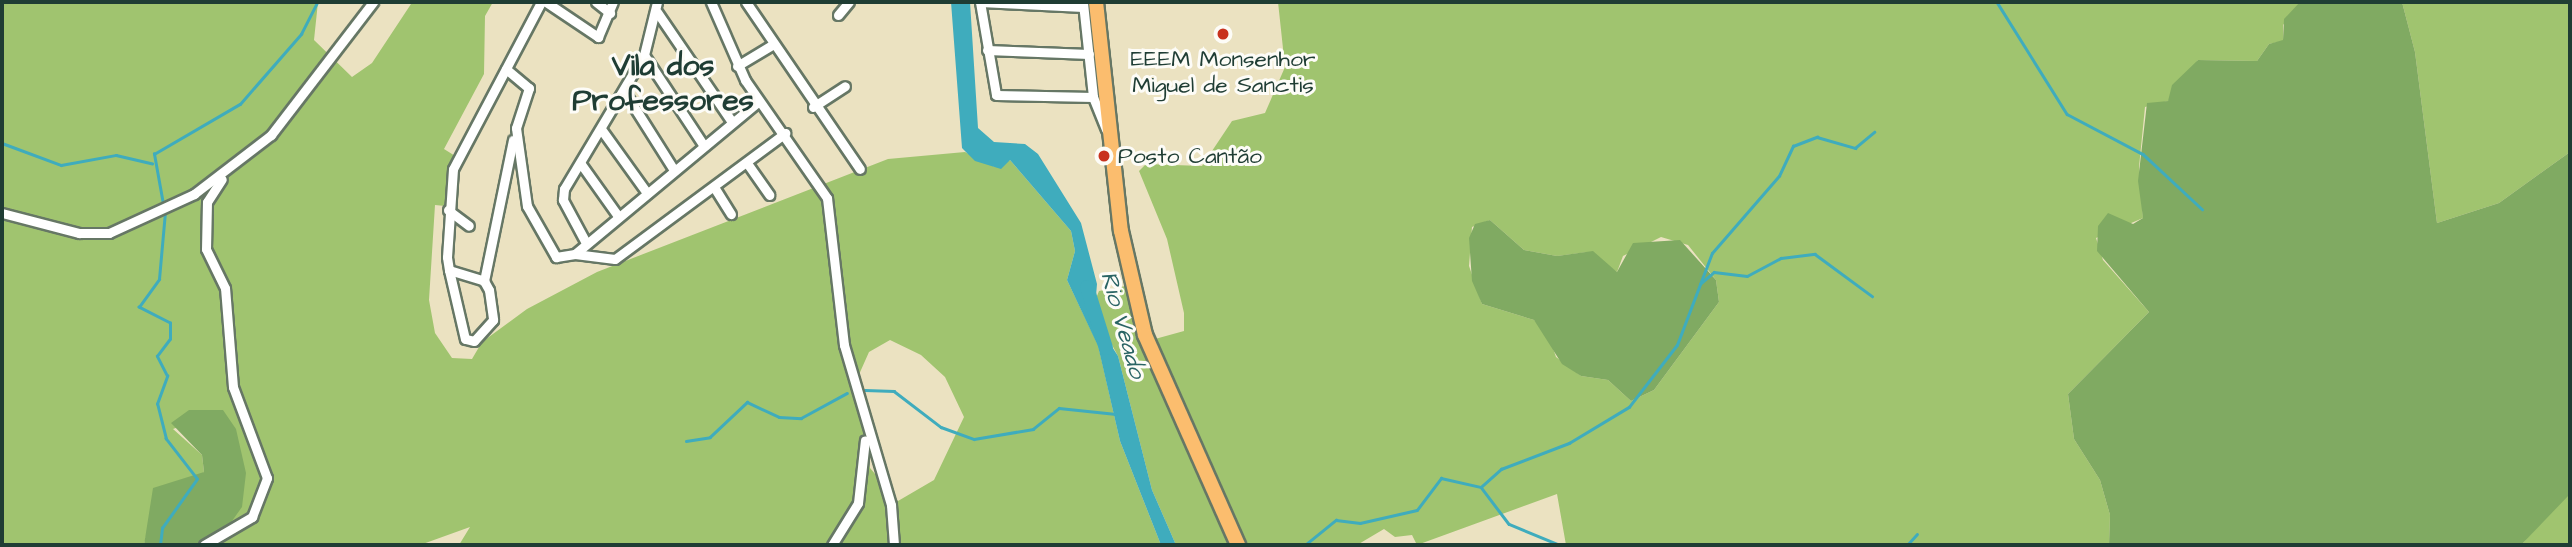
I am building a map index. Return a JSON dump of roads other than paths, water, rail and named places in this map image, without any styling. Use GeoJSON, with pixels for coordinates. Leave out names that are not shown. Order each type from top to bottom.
{"type":"FeatureCollection","features":[{"type":"Feature","properties":{"kind":"highway"},"geometry":{"type":"LineString","coordinates":[[1087,4],[1109,136],[1123,245],[1145,335],[1238,545]]}},
{"type":"Feature","properties":{"kind":"street"},"geometry":{"type":"LineString","coordinates":[[2,213],[79,233],[117,231],[225,174],[271,135],[373,2]]}},
{"type":"Feature","properties":{"kind":"street"},"geometry":{"type":"LineString","coordinates":[[506,69],[529,89],[516,128],[484,281],[493,320],[468,342],[449,271],[448,210],[455,160],[506,69],[544,2],[600,36],[613,2]]}},
{"type":"Feature","properties":{"kind":"street"},"geometry":{"type":"LineString","coordinates":[[596,2],[610,13]]}},
{"type":"Feature","properties":{"kind":"street"},"geometry":{"type":"LineString","coordinates":[[585,241],[563,194],[644,55],[657,12],[657,2]]}},
{"type":"Feature","properties":{"kind":"street"},"geometry":{"type":"LineString","coordinates":[[710,2],[737,66],[827,198],[844,345],[865,431],[891,505],[894,545]]}},
{"type":"Feature","properties":{"kind":"street"},"geometry":{"type":"LineString","coordinates":[[746,2],[813,107],[860,169]]}},
{"type":"Feature","properties":{"kind":"street"},"geometry":{"type":"LineString","coordinates":[[838,15],[849,2]]}},
{"type":"Feature","properties":{"kind":"street"},"geometry":{"type":"LineString","coordinates":[[1093,97],[999,97],[987,50],[980,2],[1087,4],[1093,97],[1109,136]]}},
{"type":"Feature","properties":{"kind":"street"},"geometry":{"type":"LineString","coordinates":[[657,12],[732,122]]}},
{"type":"Feature","properties":{"kind":"street"},"geometry":{"type":"LineString","coordinates":[[737,66],[772,45]]}},
{"type":"Feature","properties":{"kind":"street"},"geometry":{"type":"LineString","coordinates":[[987,50],[1089,54]]}},
{"type":"Feature","properties":{"kind":"street"},"geometry":{"type":"LineString","coordinates":[[644,55],[704,146]]}},
{"type":"Feature","properties":{"kind":"street"},"geometry":{"type":"LineString","coordinates":[[813,107],[845,86]]}},
{"type":"Feature","properties":{"kind":"street"},"geometry":{"type":"LineString","coordinates":[[624,91],[674,170]]}},
{"type":"Feature","properties":{"kind":"street"},"geometry":{"type":"LineString","coordinates":[[575,254],[585,241],[759,101]]}},
{"type":"Feature","properties":{"kind":"street"},"geometry":{"type":"LineString","coordinates":[[516,128],[519,174],[531,216],[556,257],[575,254],[610,261],[785,133]]}},
{"type":"Feature","properties":{"kind":"street"},"geometry":{"type":"LineString","coordinates":[[601,129],[647,193]]}},
{"type":"Feature","properties":{"kind":"street"},"geometry":{"type":"LineString","coordinates":[[747,163],[769,195]]}},
{"type":"Feature","properties":{"kind":"street"},"geometry":{"type":"LineString","coordinates":[[581,164],[618,216]]}},
{"type":"Feature","properties":{"kind":"street"},"geometry":{"type":"LineString","coordinates":[[204,545],[252,517],[267,478],[233,387],[225,288],[206,249],[207,202],[225,174]]}},
{"type":"Feature","properties":{"kind":"street"},"geometry":{"type":"LineString","coordinates":[[714,187],[731,214]]}},
{"type":"Feature","properties":{"kind":"street"},"geometry":{"type":"LineString","coordinates":[[448,210],[469,226]]}},
{"type":"Feature","properties":{"kind":"street"},"geometry":{"type":"LineString","coordinates":[[449,271],[484,281]]}},
{"type":"Feature","properties":{"kind":"street"},"geometry":{"type":"LineString","coordinates":[[832,545],[858,503],[865,431]]}},
{"type":"Feature","properties":{"kind":"water"},"geometry":{"type":"Polygon","coordinates":[[[951,2],[970,2],[978,128],[994,142],[1025,144],[1038,154],[1081,223],[1097,284],[1094,319],[1118,356],[1152,490],[1176,545],[1161,545],[1120,441],[1098,346],[1067,280],[1075,251],[1071,231],[1010,160],[1001,169],[975,161],[962,148],[951,2]]]}},
{"type":"Feature","properties":{"kind":"waterway"},"geometry":{"type":"LineString","coordinates":[[163,204],[154,154],[240,104],[301,34],[317,2]]}},
{"type":"Feature","properties":{"kind":"waterway"},"geometry":{"type":"LineString","coordinates":[[1997,2],[2067,114],[2143,154],[2202,209]]}},
{"type":"Feature","properties":{"kind":"waterway"},"geometry":{"type":"LineString","coordinates":[[1305,545],[1336,520],[1360,523],[1417,510],[1441,478],[1481,487],[1501,469],[1569,443],[1629,407],[1677,345],[1712,253],[1779,176],[1793,146],[1817,137],[1855,148],[1874,132]]}},
{"type":"Feature","properties":{"kind":"waterway"},"geometry":{"type":"LineString","coordinates":[[2,143],[61,165],[116,155],[152,163]]}},
{"type":"Feature","properties":{"kind":"waterway"},"geometry":{"type":"LineString","coordinates":[[160,545],[162,528],[197,479],[166,439],[157,404],[167,376],[157,356],[170,339],[170,323],[139,307],[159,279],[165,212]]}},
{"type":"Feature","properties":{"kind":"waterway"},"geometry":{"type":"LineString","coordinates":[[1700,284],[1714,272],[1747,276],[1781,258],[1815,254],[1872,296]]}},
{"type":"Feature","properties":{"kind":"waterway","name":"Rio Veado"},"geometry":{"type":"LineString","coordinates":[[1087,287],[1106,348]]}},
{"type":"Feature","properties":{"kind":"waterway"},"geometry":{"type":"LineString","coordinates":[[865,390],[894,391],[941,427],[974,439],[1033,429],[1059,408],[1116,414]]}},
{"type":"Feature","properties":{"kind":"waterway"},"geometry":{"type":"LineString","coordinates":[[686,441],[710,437],[747,402],[779,417],[801,418],[847,393]]}},
{"type":"Feature","properties":{"kind":"waterway"},"geometry":{"type":"LineString","coordinates":[[1481,487],[1509,524],[1560,545]]}},
{"type":"Feature","properties":{"kind":"waterway"},"geometry":{"type":"LineString","coordinates":[[1877,545],[1908,544],[1917,534]]}},
{"type":"Feature","properties":{"kind":"place","name":"EEEM Monsenhor Miguel de Sanctis"},"geometry":{"type":"Point","coordinates":[1223,34]}},
{"type":"Feature","properties":{"kind":"place","name":"Posto Cantão"},"geometry":{"type":"Point","coordinates":[1104,156]}},
{"type":"Feature","properties":{"kind":"district","name":"Vila dos Professores"},"geometry":{"type":"Point","coordinates":[663,83]}}]}
